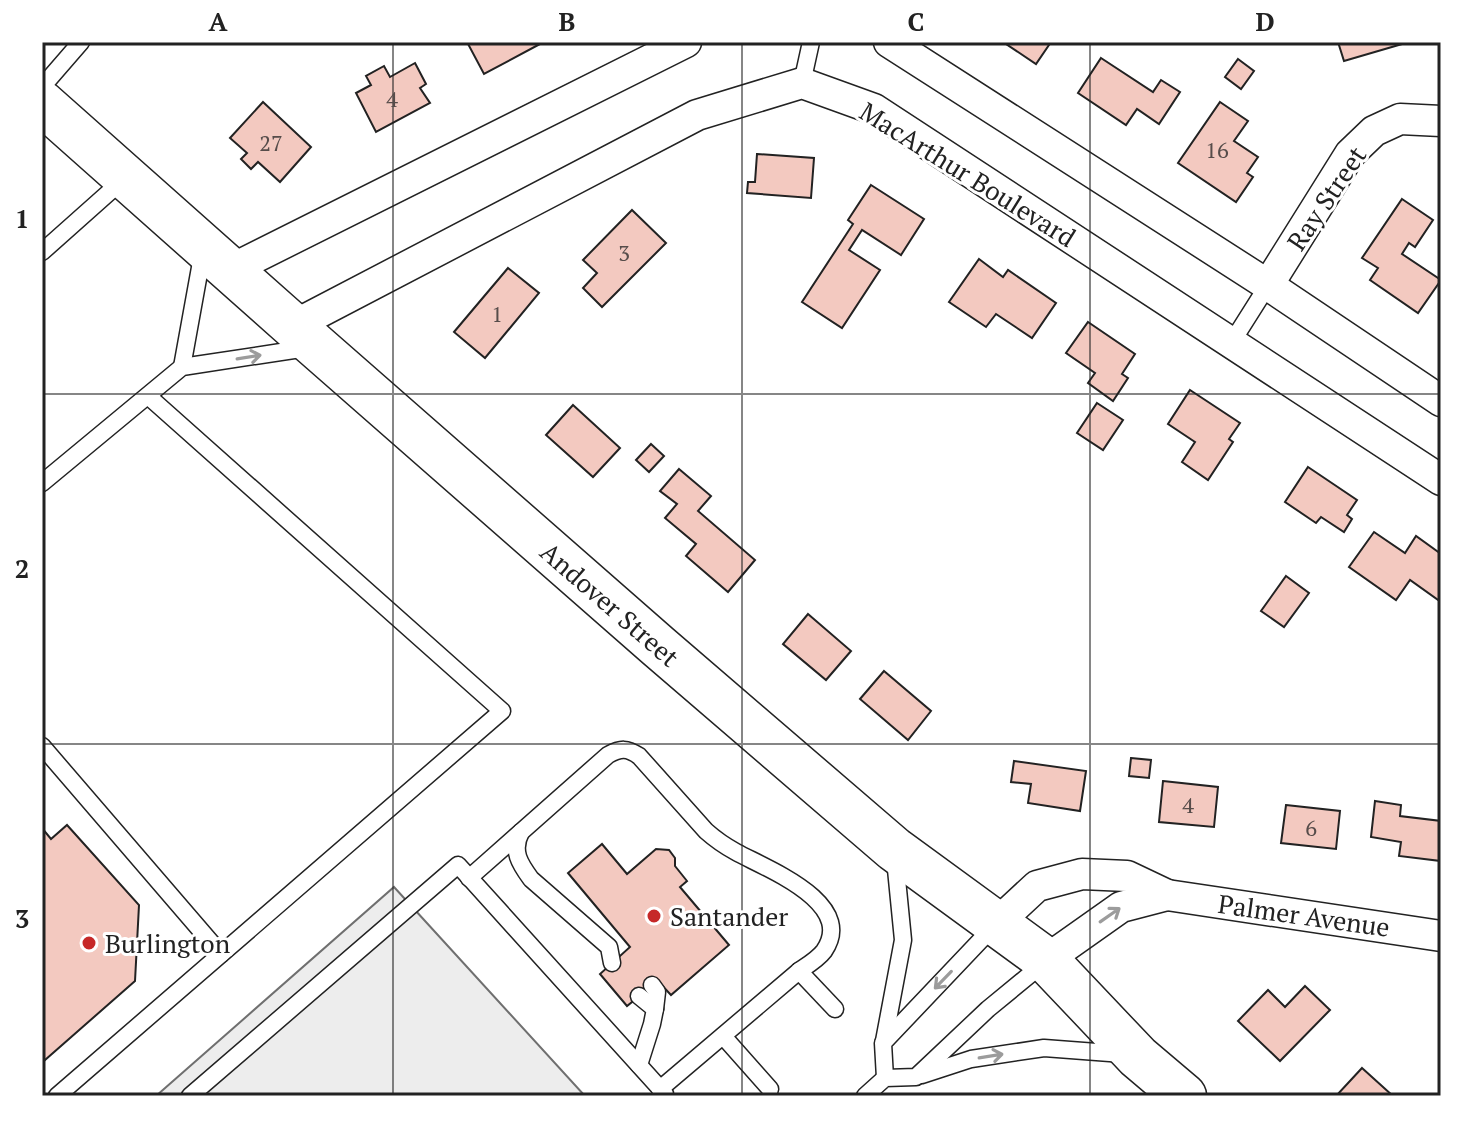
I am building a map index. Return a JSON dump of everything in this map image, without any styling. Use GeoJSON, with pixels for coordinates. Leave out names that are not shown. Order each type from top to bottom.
{"type":"FeatureCollection","features":[{"type":"Feature","properties":{"kind":"highway","name":"Andover Street"},"geometry":{"type":"LineString","coordinates":[[42,103],[658,646],[894,849],[1046,960],[1138,1057],[1184,1096]]}},
{"type":"Feature","properties":{"kind":"street"},"geometry":{"type":"LineString","coordinates":[[217,259],[686,42]]}},
{"type":"Feature","properties":{"kind":"street"},"geometry":{"type":"LineString","coordinates":[[889,42],[1268,285],[1441,401]]}},
{"type":"Feature","properties":{"kind":"street"},"geometry":{"type":"LineString","coordinates":[[304,336],[697,115],[802,83]]}},
{"type":"Feature","properties":{"kind":"street","name":"MacArthur Boulevard"},"geometry":{"type":"LineString","coordinates":[[802,83],[874,109],[1441,480]]}},
{"type":"Feature","properties":{"kind":"street","name":"Ray Street"},"geometry":{"type":"LineString","coordinates":[[1268,285],[1350,154],[1374,131],[1400,119],[1441,121]]}},
{"type":"Feature","properties":{"kind":"street","name":"Palmer Avenue"},"geometry":{"type":"LineString","coordinates":[[996,924],[1037,886],[1082,874],[1127,876],[1167,895],[1441,936]]}},
{"type":"Feature","properties":{"kind":"street","name":"Palmer Avenue"},"geometry":{"type":"LineString","coordinates":[[1046,960],[1121,907],[1167,895]]}},
{"type":"Feature","properties":{"kind":"lane"},"geometry":{"type":"LineString","coordinates":[[42,87],[81,42]]}},
{"type":"Feature","properties":{"kind":"lane"},"geometry":{"type":"LineString","coordinates":[[802,83],[811,42]]}},
{"type":"Feature","properties":{"kind":"lane"},"geometry":{"type":"LineString","coordinates":[[44,247],[126,177]]}},
{"type":"Feature","properties":{"kind":"lane"},"geometry":{"type":"LineString","coordinates":[[182,367],[217,259]]}},
{"type":"Feature","properties":{"kind":"lane"},"geometry":{"type":"LineString","coordinates":[[1232,342],[1268,285]]}},
{"type":"Feature","properties":{"kind":"lane"},"geometry":{"type":"LineString","coordinates":[[42,483],[182,367],[304,336]]}},
{"type":"Feature","properties":{"kind":"lane"},"geometry":{"type":"LineString","coordinates":[[57,1096],[502,711],[148,396]]}},
{"type":"Feature","properties":{"kind":"lane"},"geometry":{"type":"LineString","coordinates":[[42,746],[221,954]]}},
{"type":"Feature","properties":{"kind":"lane"},"geometry":{"type":"LineString","coordinates":[[190,1096],[458,865],[469,878],[664,1092],[723,1036],[820,955],[831,930],[830,919],[815,899],[717,840],[639,756],[622,749],[608,755],[469,878]]}},
{"type":"Feature","properties":{"kind":"lane"},"geometry":{"type":"LineString","coordinates":[[521,832],[516,853],[525,871],[615,954]]}},
{"type":"Feature","properties":{"kind":"lane"},"geometry":{"type":"LineString","coordinates":[[885,1078],[883,1043],[903,940],[894,849]]}},
{"type":"Feature","properties":{"kind":"lane"},"geometry":{"type":"LineString","coordinates":[[883,1043],[996,924]]}},
{"type":"Feature","properties":{"kind":"lane"},"geometry":{"type":"LineString","coordinates":[[916,1077],[1046,960]]}},
{"type":"Feature","properties":{"kind":"lane"},"geometry":{"type":"LineString","coordinates":[[799,971],[835,1009]]}},
{"type":"Feature","properties":{"kind":"lane"},"geometry":{"type":"LineString","coordinates":[[639,1065],[652,1024],[657,992],[645,990]]}},
{"type":"Feature","properties":{"kind":"lane"},"geometry":{"type":"LineString","coordinates":[[723,1036],[770,1089]]}},
{"type":"Feature","properties":{"kind":"lane"},"geometry":{"type":"LineString","coordinates":[[865,1096],[885,1078],[916,1077],[971,1059],[1044,1048],[1138,1057]]}},
{"type":"Feature","properties":{"kind":"shaded area"},"geometry":{"type":"Polygon","coordinates":[[[394,887],[585,1096],[156,1096],[394,887]]]}},
{"type":"Feature","properties":{"kind":"building"},"geometry":{"type":"Polygon","coordinates":[[[467,42],[539,42],[540,44],[484,74],[467,42]]]}},
{"type":"Feature","properties":{"kind":"building"},"geometry":{"type":"Polygon","coordinates":[[[1003,42],[1051,42],[1036,64],[1003,42]]]}},
{"type":"Feature","properties":{"kind":"building"},"geometry":{"type":"Polygon","coordinates":[[[1338,42],[1409,42],[1344,61],[1338,42]]]}},
{"type":"Feature","properties":{"kind":"building"},"geometry":{"type":"Polygon","coordinates":[[[1101,58],[1153,92],[1161,80],[1180,92],[1159,124],[1137,109],[1126,125],[1078,93],[1101,58]]]}},
{"type":"Feature","properties":{"kind":"building"},"geometry":{"type":"Polygon","coordinates":[[[1238,59],[1254,71],[1241,89],[1225,77],[1238,59]]]}},
{"type":"Feature","properties":{"kind":"building"},"geometry":{"type":"Polygon","coordinates":[[[415,63],[426,84],[420,88],[430,103],[376,132],[356,93],[371,85],[366,76],[384,66],[390,77],[415,63]]]}},
{"type":"Feature","properties":{"kind":"building"},"geometry":{"type":"Polygon","coordinates":[[[263,102],[311,147],[280,182],[258,162],[251,169],[241,159],[247,153],[230,138],[263,102]]]}},
{"type":"Feature","properties":{"kind":"building"},"geometry":{"type":"Polygon","coordinates":[[[1220,102],[1248,121],[1234,141],[1258,157],[1247,173],[1253,177],[1236,202],[1178,163],[1220,102]]]}},
{"type":"Feature","properties":{"kind":"building"},"geometry":{"type":"Polygon","coordinates":[[[757,154],[814,158],[811,198],[747,193],[748,182],[755,182],[757,154]]]}},
{"type":"Feature","properties":{"kind":"building"},"geometry":{"type":"Polygon","coordinates":[[[871,185],[924,219],[901,255],[862,230],[849,250],[880,270],[842,328],[802,302],[853,224],[848,220],[871,185]]]}},
{"type":"Feature","properties":{"kind":"building"},"geometry":{"type":"Polygon","coordinates":[[[1402,199],[1433,220],[1415,247],[1409,243],[1402,254],[1441,280],[1418,313],[1370,280],[1378,268],[1362,258],[1402,199]]]}},
{"type":"Feature","properties":{"kind":"building"},"geometry":{"type":"Polygon","coordinates":[[[632,210],[666,243],[602,307],[583,288],[597,273],[583,260],[632,210]]]}},
{"type":"Feature","properties":{"kind":"building"},"geometry":{"type":"Polygon","coordinates":[[[979,259],[1003,277],[1008,270],[1056,303],[1032,338],[996,314],[986,327],[949,302],[979,259]]]}},
{"type":"Feature","properties":{"kind":"building"},"geometry":{"type":"Polygon","coordinates":[[[508,268],[539,293],[485,358],[454,332],[508,268]]]}},
{"type":"Feature","properties":{"kind":"building"},"geometry":{"type":"Polygon","coordinates":[[[1088,322],[1135,354],[1122,374],[1128,378],[1113,401],[1088,383],[1095,373],[1066,353],[1088,322]]]}},
{"type":"Feature","properties":{"kind":"building"},"geometry":{"type":"Polygon","coordinates":[[[1190,390],[1240,423],[1229,439],[1233,442],[1208,480],[1182,462],[1195,442],[1168,424],[1190,390]]]}},
{"type":"Feature","properties":{"kind":"building"},"geometry":{"type":"Polygon","coordinates":[[[1097,403],[1123,420],[1103,450],[1077,433],[1097,403]]]}},
{"type":"Feature","properties":{"kind":"building"},"geometry":{"type":"Polygon","coordinates":[[[573,405],[620,448],[593,477],[546,435],[573,405]]]}},
{"type":"Feature","properties":{"kind":"building"},"geometry":{"type":"Polygon","coordinates":[[[651,444],[664,456],[649,472],[636,460],[651,444]]]}},
{"type":"Feature","properties":{"kind":"building"},"geometry":{"type":"Polygon","coordinates":[[[1308,467],[1357,500],[1347,515],[1352,519],[1344,532],[1321,517],[1316,523],[1285,502],[1308,467]]]}},
{"type":"Feature","properties":{"kind":"building"},"geometry":{"type":"Polygon","coordinates":[[[679,469],[711,496],[698,511],[755,560],[728,592],[686,556],[696,544],[665,518],[677,504],[660,491],[679,469]]]}},
{"type":"Feature","properties":{"kind":"building"},"geometry":{"type":"Polygon","coordinates":[[[1374,532],[1405,553],[1416,536],[1441,554],[1441,602],[1410,580],[1396,600],[1349,567],[1374,532]]]}},
{"type":"Feature","properties":{"kind":"building"},"geometry":{"type":"Polygon","coordinates":[[[1286,576],[1309,593],[1284,627],[1261,611],[1286,576]]]}},
{"type":"Feature","properties":{"kind":"building"},"geometry":{"type":"Polygon","coordinates":[[[808,614],[851,651],[826,680],[783,644],[808,614]]]}},
{"type":"Feature","properties":{"kind":"building"},"geometry":{"type":"Polygon","coordinates":[[[884,671],[931,711],[908,740],[860,699],[884,671]]]}},
{"type":"Feature","properties":{"kind":"building"},"geometry":{"type":"Polygon","coordinates":[[[1131,758],[1151,760],[1149,778],[1129,776],[1131,758]]]}},
{"type":"Feature","properties":{"kind":"building"},"geometry":{"type":"Polygon","coordinates":[[[1014,761],[1086,771],[1080,811],[1028,803],[1031,784],[1011,782],[1014,761]]]}},
{"type":"Feature","properties":{"kind":"building"},"geometry":{"type":"Polygon","coordinates":[[[1163,781],[1218,787],[1214,827],[1159,822],[1163,781]]]}},
{"type":"Feature","properties":{"kind":"building"},"geometry":{"type":"Polygon","coordinates":[[[1375,801],[1401,805],[1400,816],[1441,821],[1441,861],[1399,856],[1401,842],[1371,837],[1375,801]]]}},
{"type":"Feature","properties":{"kind":"building"},"geometry":{"type":"Polygon","coordinates":[[[1286,805],[1340,811],[1336,849],[1281,843],[1286,805]]]}},
{"type":"Feature","properties":{"kind":"building","name":"Burlington"},"geometry":{"type":"Polygon","coordinates":[[[67,825],[139,905],[135,981],[45,1060],[42,1056],[42,828],[51,839],[67,825]]]}},
{"type":"Feature","properties":{"kind":"building","name":"Santander"},"geometry":{"type":"Polygon","coordinates":[[[602,844],[627,874],[656,849],[669,850],[675,858],[675,866],[687,881],[680,887],[729,945],[671,995],[658,981],[627,1006],[600,974],[630,947],[568,873],[602,844]]]}},
{"type":"Feature","properties":{"kind":"building"},"geometry":{"type":"Polygon","coordinates":[[[1305,986],[1330,1010],[1280,1061],[1238,1021],[1268,990],[1285,1007],[1305,986]]]}},
{"type":"Feature","properties":{"kind":"building"},"geometry":{"type":"Polygon","coordinates":[[[1362,1068],[1393,1096],[1336,1096],[1362,1068]]]}},
{"type":"Feature","properties":{"kind":"place","name":"Santander"},"geometry":{"type":"Point","coordinates":[654,916]}},
{"type":"Feature","properties":{"kind":"place","name":"Burlington"},"geometry":{"type":"Point","coordinates":[89,943]}}]}
